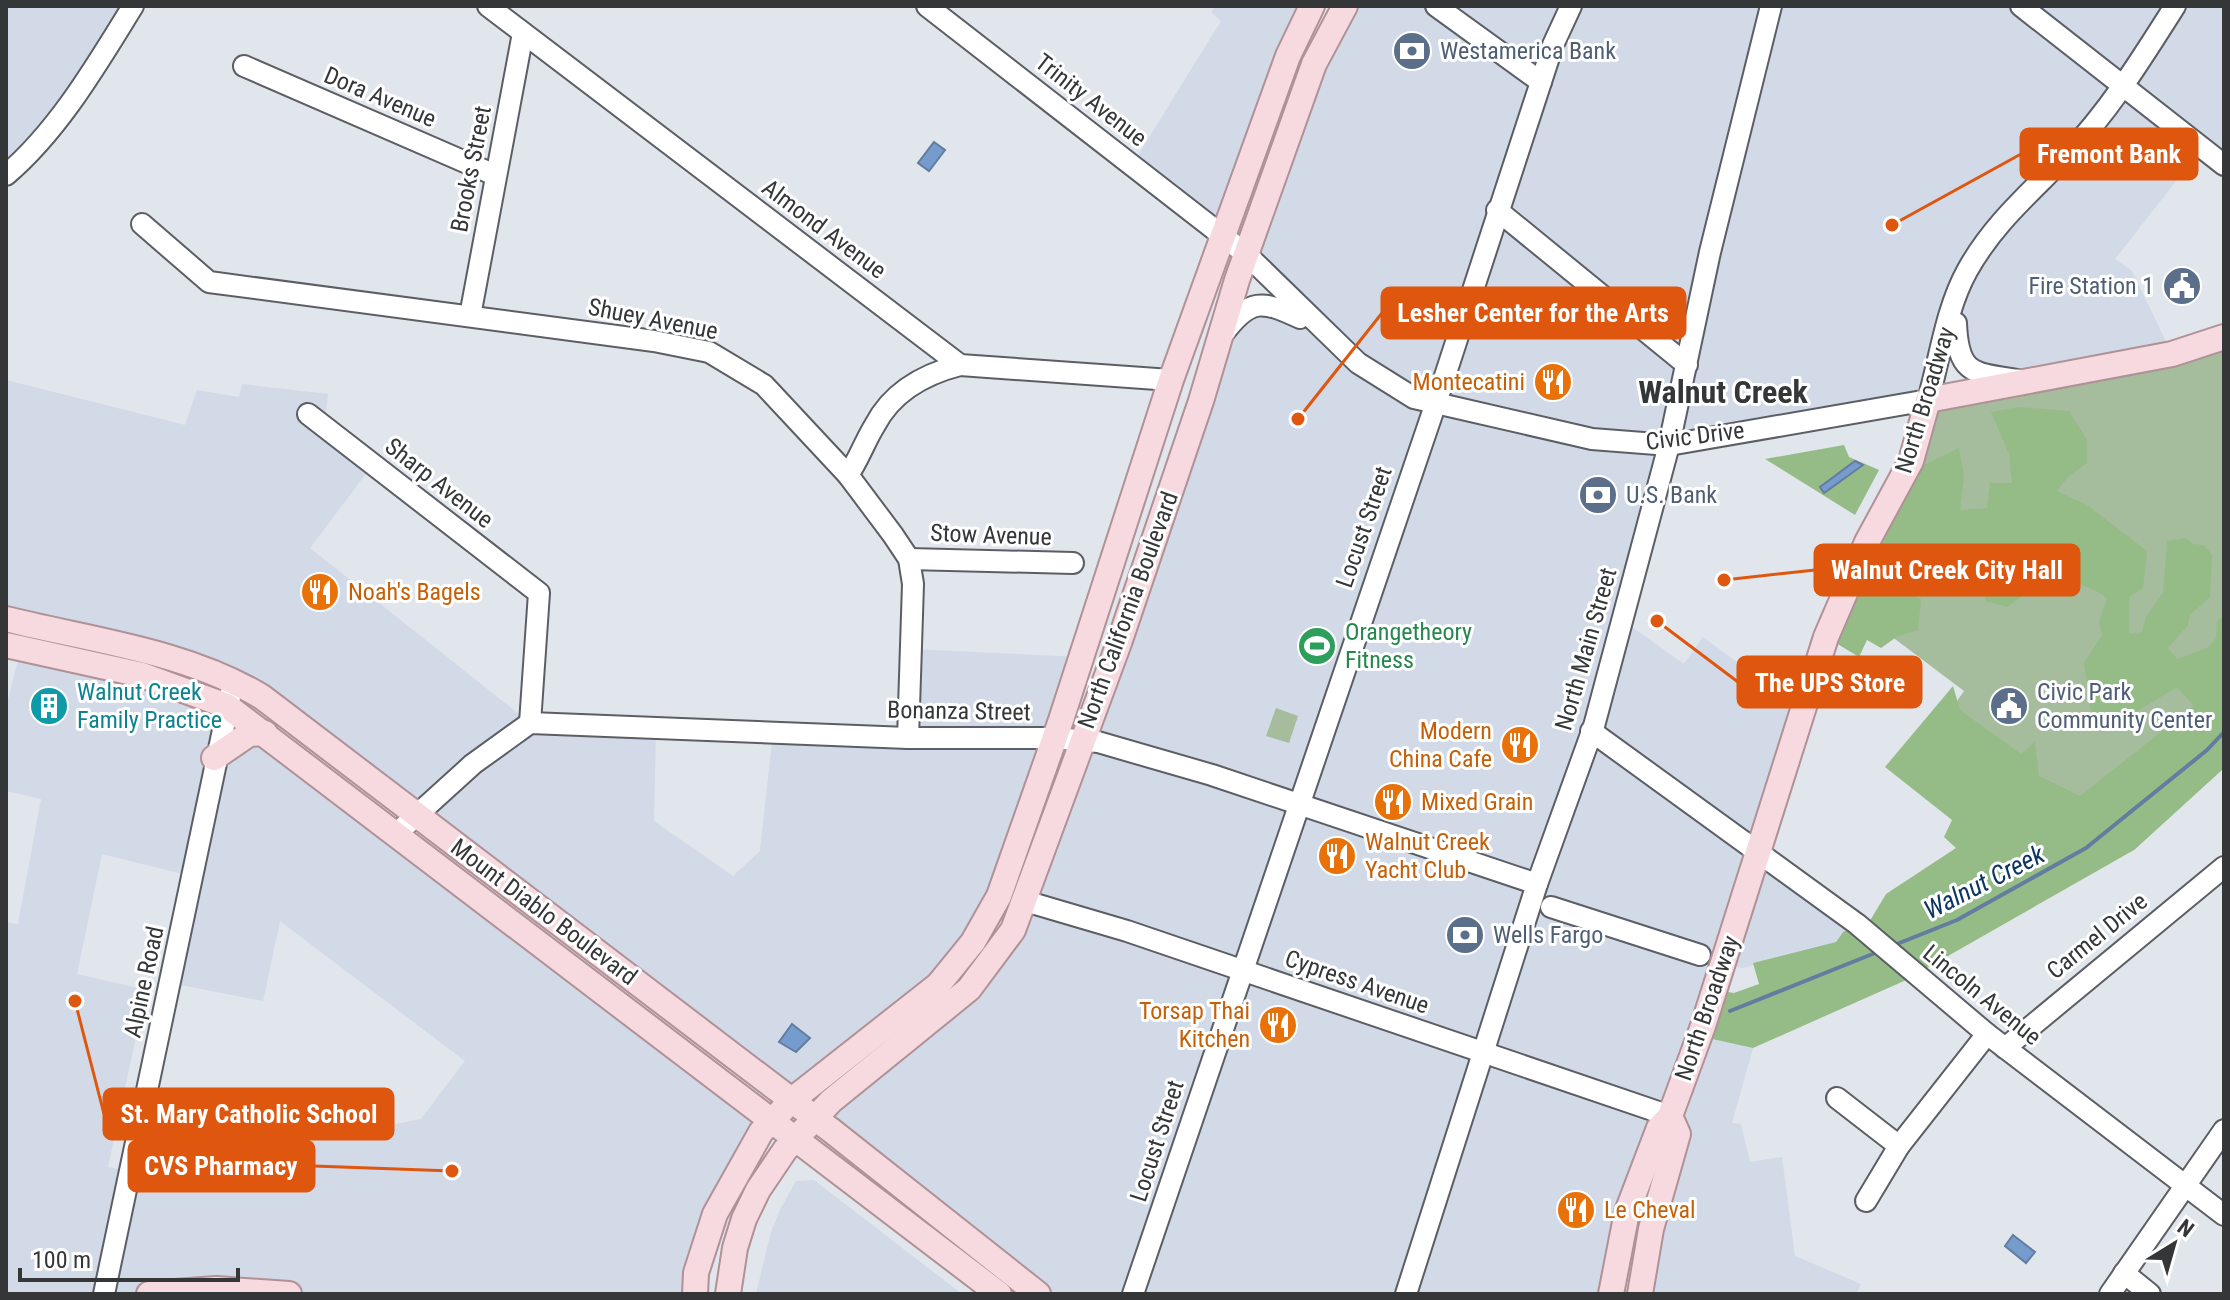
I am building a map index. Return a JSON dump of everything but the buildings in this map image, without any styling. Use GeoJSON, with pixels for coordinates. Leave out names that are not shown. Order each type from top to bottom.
{"type":"FeatureCollection","features":[{"type":"Feature","properties":{"kind":"main road","name":"North California Boulevard"},"geometry":{"type":"LineString","coordinates":[[695,1294],[696,1273],[715,1214],[742,1163],[772,1120],[792,1100],[938,985],[973,942],[999,896],[1055,738],[1171,380],[1288,56],[1312,6]]}},
{"type":"Feature","properties":{"kind":"main road","name":"North California Boulevard"},"geometry":{"type":"LineString","coordinates":[[728,1294],[735,1248],[744,1219],[758,1190],[796,1138],[814,1118],[969,989],[997,955],[1025,901],[1156,536],[1246,254],[1314,64],[1345,6]]}},
{"type":"Feature","properties":{"kind":"main road","name":"Civic Drive"},"geometry":{"type":"LineString","coordinates":[[1928,400],[2196,348],[2224,337]]}},
{"type":"Feature","properties":{"kind":"main road","name":"North Broadway"},"geometry":{"type":"LineString","coordinates":[[1611,1294],[1627,1212],[1659,1128],[1670,1116],[1759,852],[1826,637],[1867,542],[1911,461],[1928,400]]}},
{"type":"Feature","properties":{"kind":"main road","name":"Mount Diablo Boulevard"},"geometry":{"type":"LineString","coordinates":[[6,619],[196,665],[235,680],[262,697],[792,1100],[1038,1294]]}},
{"type":"Feature","properties":{"kind":"main road","name":"Mount Diablo Boulevard"},"geometry":{"type":"LineString","coordinates":[[6,645],[142,675],[227,706],[999,1294]]}},
{"type":"Feature","properties":{"kind":"main road"},"geometry":{"type":"LineString","coordinates":[[214,758],[249,734],[265,733]]}},
{"type":"Feature","properties":{"kind":"main road","name":"North Broadway"},"geometry":{"type":"LineString","coordinates":[[1640,1294],[1651,1229],[1678,1134],[1670,1116]]}},
{"type":"Feature","properties":{"kind":"main road"},"geometry":{"type":"LineString","coordinates":[[149,1294],[216,1289],[289,1294]]}},
{"type":"Feature","properties":{"kind":"street"},"geometry":{"type":"LineString","coordinates":[[6,175],[44,133],[93,70],[133,6]]}},
{"type":"Feature","properties":{"kind":"street","name":"Almond Avenue"},"geometry":{"type":"LineString","coordinates":[[488,6],[960,365]]}},
{"type":"Feature","properties":{"kind":"street","name":"Trinity Avenue"},"geometry":{"type":"LineString","coordinates":[[927,6],[1223,236]]}},
{"type":"Feature","properties":{"kind":"street"},"geometry":{"type":"LineString","coordinates":[[1436,6],[1541,82]]}},
{"type":"Feature","properties":{"kind":"street","name":"Locust Street"},"geometry":{"type":"LineString","coordinates":[[1133,1294],[1497,210],[1571,6]]}},
{"type":"Feature","properties":{"kind":"street","name":"North Main Street"},"geometry":{"type":"LineString","coordinates":[[1406,1294],[1537,884],[1591,731],[1669,445],[1710,252],[1771,6]]}},
{"type":"Feature","properties":{"kind":"street"},"geometry":{"type":"LineString","coordinates":[[2021,6],[2224,165]]}},
{"type":"Feature","properties":{"kind":"street","name":"North Broadway"},"geometry":{"type":"LineString","coordinates":[[1928,400],[1954,298],[1990,234],[2015,203],[2067,154],[2124,86],[2175,6]]}},
{"type":"Feature","properties":{"kind":"street","name":"Brooks Street"},"geometry":{"type":"LineString","coordinates":[[470,316],[523,33]]}},
{"type":"Feature","properties":{"kind":"street","name":"Dora Avenue"},"geometry":{"type":"LineString","coordinates":[[244,66],[495,175]]}},
{"type":"Feature","properties":{"kind":"street"},"geometry":{"type":"LineString","coordinates":[[1497,210],[1687,365]]}},
{"type":"Feature","properties":{"kind":"street","name":"Shuey Avenue"},"geometry":{"type":"LineString","coordinates":[[142,224],[209,282],[654,341],[709,352],[764,385],[848,475],[909,559]]}},
{"type":"Feature","properties":{"kind":"street","name":"Civic Drive"},"geometry":{"type":"LineString","coordinates":[[1223,236],[1246,254],[1358,363],[1388,385],[1434,405],[1592,439],[1669,445],[1928,400]]}},
{"type":"Feature","properties":{"kind":"street"},"geometry":{"type":"LineString","coordinates":[[1954,298],[1957,347],[1967,367],[1980,374],[2030,381]]}},
{"type":"Feature","properties":{"kind":"street"},"geometry":{"type":"LineString","coordinates":[[1221,337],[1240,313],[1254,305],[1273,305],[1318,326]]}},
{"type":"Feature","properties":{"kind":"street"},"geometry":{"type":"LineString","coordinates":[[848,475],[877,420],[893,400],[936,371],[960,365],[1171,380]]}},
{"type":"Feature","properties":{"kind":"street","name":"Sharp Avenue"},"geometry":{"type":"LineString","coordinates":[[308,414],[539,593],[530,723]]}},
{"type":"Feature","properties":{"kind":"street"},"geometry":{"type":"LineString","coordinates":[[908,738],[913,584],[909,559]]}},
{"type":"Feature","properties":{"kind":"street","name":"Stow Avenue"},"geometry":{"type":"LineString","coordinates":[[909,559],[1073,563]]}},
{"type":"Feature","properties":{"kind":"street","name":"Alpine Road"},"geometry":{"type":"LineString","coordinates":[[104,1294],[168,998],[214,758],[235,680]]}},
{"type":"Feature","properties":{"kind":"street"},"geometry":{"type":"LineString","coordinates":[[397,833],[473,764],[530,723]]}},
{"type":"Feature","properties":{"kind":"street","name":"Bonanza Street"},"geometry":{"type":"LineString","coordinates":[[530,723],[908,738],[1082,739],[1299,804],[1537,884]]}},
{"type":"Feature","properties":{"kind":"street","name":"Lincoln Avenue"},"geometry":{"type":"LineString","coordinates":[[1591,731],[1857,924],[1987,1034],[2224,1215]]}},
{"type":"Feature","properties":{"kind":"street","name":"Carmel Drive"},"geometry":{"type":"LineString","coordinates":[[2005,1048],[2224,867]]}},
{"type":"Feature","properties":{"kind":"street","name":"Cypress Avenue"},"geometry":{"type":"LineString","coordinates":[[1025,901],[1670,1116]]}},
{"type":"Feature","properties":{"kind":"street"},"geometry":{"type":"LineString","coordinates":[[1551,907],[1700,955]]}},
{"type":"Feature","properties":{"kind":"street"},"geometry":{"type":"LineString","coordinates":[[1866,1201],[1899,1146],[1987,1034]]}},
{"type":"Feature","properties":{"kind":"street"},"geometry":{"type":"LineString","coordinates":[[1837,1098],[1899,1146]]}},
{"type":"Feature","properties":{"kind":"street"},"geometry":{"type":"LineString","coordinates":[[2110,1294],[2224,1130]]}},
{"type":"Feature","properties":{"kind":"street"},"geometry":{"type":"LineString","coordinates":[[2124,1273],[2150,1294]]}},
{"type":"Feature","properties":{"kind":"shaded area"},"geometry":{"type":"Polygon","coordinates":[[[6,6],[133,6],[6,175],[6,6]]]}},
{"type":"Feature","properties":{"kind":"shaded area"},"geometry":{"type":"Polygon","coordinates":[[[1216,6],[1312,6],[1223,236],[1132,165],[1221,21],[1211,12],[1216,6]]]}},
{"type":"Feature","properties":{"kind":"shaded area"},"geometry":{"type":"Polygon","coordinates":[[[1345,6],[2224,6],[2224,165],[2202,148],[2115,259],[2132,271],[2172,354],[2030,381],[1967,367],[1955,303],[1928,400],[1669,445],[1622,620],[1684,664],[1703,637],[1804,711],[1759,852],[1857,924],[1840,935],[1836,942],[1743,968],[1724,964],[1700,1035],[1753,1048],[1732,1123],[1741,1124],[1750,1162],[1782,1157],[1795,1256],[1861,1284],[1856,1294],[1640,1294],[1670,1116],[1611,1294],[1038,1294],[832,1131],[831,1101],[997,955],[1201,401],[1247,308],[1314,324],[1246,254],[1345,6]]]}},
{"type":"Feature","properties":{"kind":"shaded area"},"geometry":{"type":"Polygon","coordinates":[[[6,380],[185,425],[197,390],[239,397],[242,384],[328,394],[323,437],[368,471],[310,548],[530,723],[656,728],[654,821],[733,876],[760,851],[773,733],[907,738],[911,649],[1082,657],[973,942],[792,1100],[262,697],[6,619],[6,380]]]}},
{"type":"Feature","properties":{"kind":"shaded area"},"geometry":{"type":"Polygon","coordinates":[[[21,649],[227,706],[215,757],[249,734],[772,1120],[761,1132],[695,1294],[6,1294],[6,922],[18,924],[41,799],[6,791],[6,707],[21,649]],[[102,854],[77,974],[146,990],[108,1167],[221,1191],[231,1157],[421,1119],[465,1061],[280,921],[263,1001],[171,983],[191,876],[102,854]]]}},
{"type":"Feature","properties":{"kind":"shaded area"},"geometry":{"type":"Polygon","coordinates":[[[814,1180],[962,1294],[756,1294],[771,1232],[780,1210],[796,1181],[814,1180]]]}},
{"type":"Feature","properties":{"kind":"green space"},"geometry":{"type":"Polygon","coordinates":[[[2224,337],[2224,768],[2134,850],[1903,777],[1964,691],[1842,599],[1928,400],[2224,337]]]}},
{"type":"Feature","properties":{"kind":"green space"},"geometry":{"type":"Polygon","coordinates":[[[2019,407],[2069,411],[2087,440],[2087,463],[2068,477],[2057,491],[2087,505],[2147,551],[2143,588],[2129,597],[2129,634],[2142,632],[2146,616],[2163,593],[2167,541],[2186,538],[2193,544],[2204,545],[2212,555],[2210,597],[2190,615],[2188,625],[2168,648],[2177,659],[2209,647],[2216,638],[2217,621],[2224,616],[2224,768],[2134,850],[1904,981],[1753,1048],[1699,1036],[1715,990],[1734,993],[1759,984],[1753,963],[1836,942],[1843,932],[1871,919],[1886,894],[1956,848],[1944,837],[1952,820],[1885,767],[1953,686],[1960,710],[2021,754],[2035,742],[2039,776],[2080,796],[2194,706],[2177,687],[2121,721],[2091,713],[2084,663],[2102,635],[2099,622],[2107,598],[2081,584],[2057,582],[2045,585],[2007,607],[1985,601],[1985,583],[1954,596],[1898,568],[1891,581],[1921,599],[1918,630],[1898,636],[1881,648],[1867,640],[1859,657],[1826,637],[1905,474],[1959,448],[1964,476],[1960,510],[1987,508],[1990,483],[2012,483],[2009,454],[1991,412],[2019,407]]]}},
{"type":"Feature","properties":{"kind":"green space"},"geometry":{"type":"Polygon","coordinates":[[[1844,445],[1849,457],[1879,470],[1855,515],[1765,459],[1844,445]]]}},
{"type":"Feature","properties":{"kind":"green space"},"geometry":{"type":"Polygon","coordinates":[[[1276,708],[1298,716],[1289,743],[1266,736],[1276,708]]]}},
{"type":"Feature","properties":{"kind":"water"},"geometry":{"type":"Polygon","coordinates":[[[934,142],[945,150],[929,171],[918,163],[934,142]]]}},
{"type":"Feature","properties":{"kind":"water"},"geometry":{"type":"Polygon","coordinates":[[[1855,461],[1863,465],[1824,493],[1820,487],[1855,461]]]}},
{"type":"Feature","properties":{"kind":"water"},"geometry":{"type":"Polygon","coordinates":[[[792,1024],[810,1038],[796,1052],[779,1042],[792,1024]]]}},
{"type":"Feature","properties":{"kind":"water"},"geometry":{"type":"Polygon","coordinates":[[[2013,1235],[2035,1252],[2026,1263],[2005,1246],[2013,1235]]]}},
{"type":"Feature","properties":{"kind":"waterway","name":"Walnut Creek"},"geometry":{"type":"LineString","coordinates":[[1892,946],[1957,920],[2086,848],[2207,750],[2224,732]]}},
{"type":"Feature","properties":{"kind":"waterway","name":"Walnut Creek"},"geometry":{"type":"LineString","coordinates":[[1730,1011],[1880,951]]}},
{"type":"Feature","properties":{"kind":"place","name":"Westamerica Bank"},"geometry":{"type":"Point","coordinates":[1412,51]}},
{"type":"Feature","properties":{"kind":"place","name":"Fremont Bank"},"geometry":{"type":"Point","coordinates":[1892,225]}},
{"type":"Feature","properties":{"kind":"place","name":"Fire Station 1"},"geometry":{"type":"Point","coordinates":[2182,286]}},
{"type":"Feature","properties":{"kind":"place","name":"Montecatini"},"geometry":{"type":"Point","coordinates":[1553,382]}},
{"type":"Feature","properties":{"kind":"place","name":"Lesher Center for the Arts"},"geometry":{"type":"Point","coordinates":[1298,419]}},
{"type":"Feature","properties":{"kind":"place","name":"U.S. Bank"},"geometry":{"type":"Point","coordinates":[1598,495]}},
{"type":"Feature","properties":{"kind":"place","name":"Walnut Creek City Hall"},"geometry":{"type":"Point","coordinates":[1724,580]}},
{"type":"Feature","properties":{"kind":"place","name":"Noah's Bagels"},"geometry":{"type":"Point","coordinates":[320,592]}},
{"type":"Feature","properties":{"kind":"place","name":"The UPS Store"},"geometry":{"type":"Point","coordinates":[1657,621]}},
{"type":"Feature","properties":{"kind":"place","name":"Orangetheory Fitness"},"geometry":{"type":"Point","coordinates":[1317,646]}},
{"type":"Feature","properties":{"kind":"place","name":"Walnut Creek Family Practice"},"geometry":{"type":"Point","coordinates":[49,706]}},
{"type":"Feature","properties":{"kind":"place","name":"Civic Park Community Center"},"geometry":{"type":"Point","coordinates":[2009,706]}},
{"type":"Feature","properties":{"kind":"place","name":"Modern China Cafe"},"geometry":{"type":"Point","coordinates":[1520,745]}},
{"type":"Feature","properties":{"kind":"place","name":"Mixed Grain"},"geometry":{"type":"Point","coordinates":[1393,802]}},
{"type":"Feature","properties":{"kind":"place","name":"Walnut Creek Yacht Club"},"geometry":{"type":"Point","coordinates":[1337,856]}},
{"type":"Feature","properties":{"kind":"place","name":"Wells Fargo"},"geometry":{"type":"Point","coordinates":[1465,935]}},
{"type":"Feature","properties":{"kind":"place","name":"St. Mary Catholic School"},"geometry":{"type":"Point","coordinates":[75,1001]}},
{"type":"Feature","properties":{"kind":"place","name":"Torsap Thai Kitchen"},"geometry":{"type":"Point","coordinates":[1278,1025]}},
{"type":"Feature","properties":{"kind":"place","name":"CVS Pharmacy"},"geometry":{"type":"Point","coordinates":[452,1171]}},
{"type":"Feature","properties":{"kind":"place","name":"Le Cheval"},"geometry":{"type":"Point","coordinates":[1576,1210]}},
{"type":"Feature","properties":{"kind":"district","name":"Walnut Creek"},"geometry":{"type":"Point","coordinates":[1723,392]}}]}
